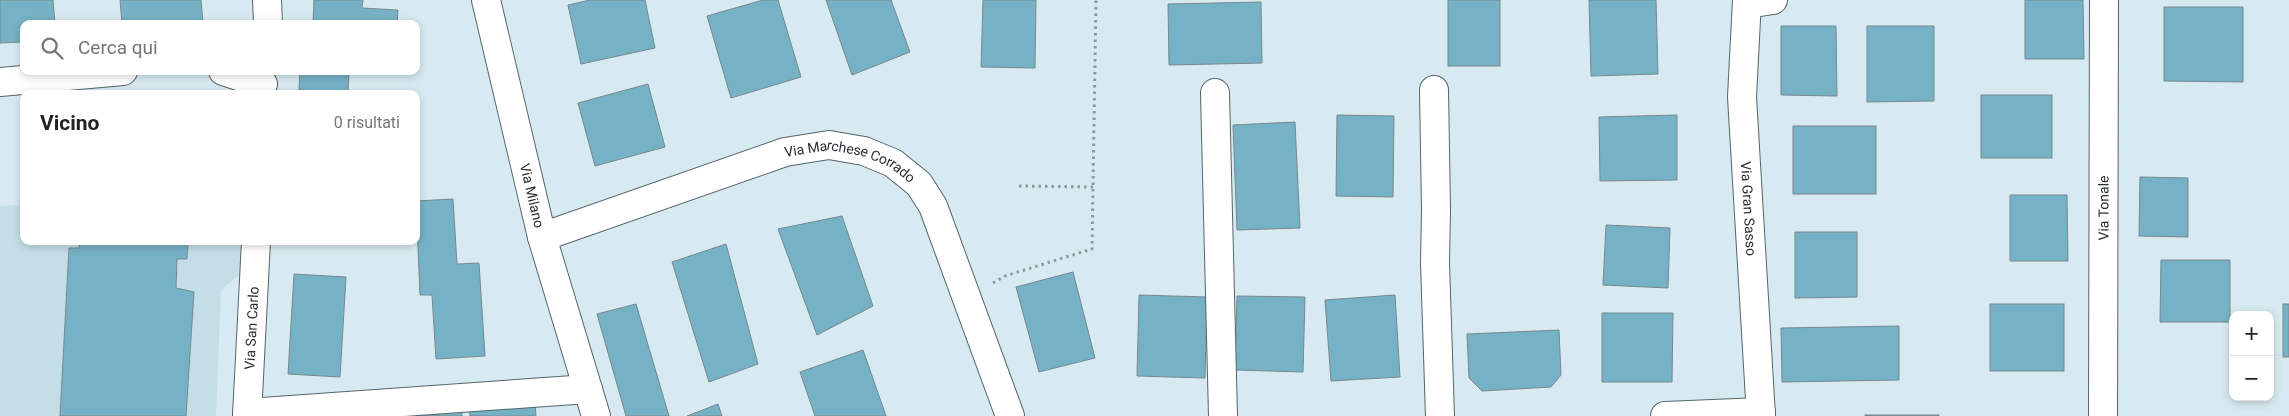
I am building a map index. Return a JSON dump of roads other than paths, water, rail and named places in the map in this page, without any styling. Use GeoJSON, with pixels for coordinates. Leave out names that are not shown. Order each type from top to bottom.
{"type":"FeatureCollection","features":[{"type":"Feature","properties":{"kind":"street"},"geometry":{"type":"LineString","coordinates":[[267,0],[268,20]]}},
{"type":"Feature","properties":{"kind":"street","name":"Via Milano"},"geometry":{"type":"LineString","coordinates":[[486,0],[542,237],[596,416]]}},
{"type":"Feature","properties":{"kind":"street"},"geometry":{"type":"LineString","coordinates":[[1747,2],[1773,0]]}},
{"type":"Feature","properties":{"kind":"street","name":"Via Tonale"},"geometry":{"type":"LineString","coordinates":[[2103,416],[2104,0]]}},
{"type":"Feature","properties":{"kind":"street","name":"Via Gran Sasso"},"geometry":{"type":"LineString","coordinates":[[1747,2],[1742,97],[1761,414]]}},
{"type":"Feature","properties":{"kind":"street"},"geometry":{"type":"LineString","coordinates":[[0,82],[78,75]]}},
{"type":"Feature","properties":{"kind":"street"},"geometry":{"type":"LineString","coordinates":[[236,75],[263,83]]}},
{"type":"Feature","properties":{"kind":"street"},"geometry":{"type":"LineString","coordinates":[[1434,90],[1435,263],[1440,416]]}},
{"type":"Feature","properties":{"kind":"street"},"geometry":{"type":"LineString","coordinates":[[1215,93],[1223,416]]}},
{"type":"Feature","properties":{"kind":"street","name":"Via Marchese Corrado"},"geometry":{"type":"LineString","coordinates":[[542,237],[785,152],[829,145],[864,150],[893,163],[919,184],[934,206],[1010,416]]}},
{"type":"Feature","properties":{"kind":"street","name":"Via San Carlo"},"geometry":{"type":"LineString","coordinates":[[247,415],[256,245]]}},
{"type":"Feature","properties":{"kind":"street"},"geometry":{"type":"LineString","coordinates":[[247,415],[588,389]]}},
{"type":"Feature","properties":{"kind":"street"},"geometry":{"type":"LineString","coordinates":[[1664,416],[1761,414]]}}]}
